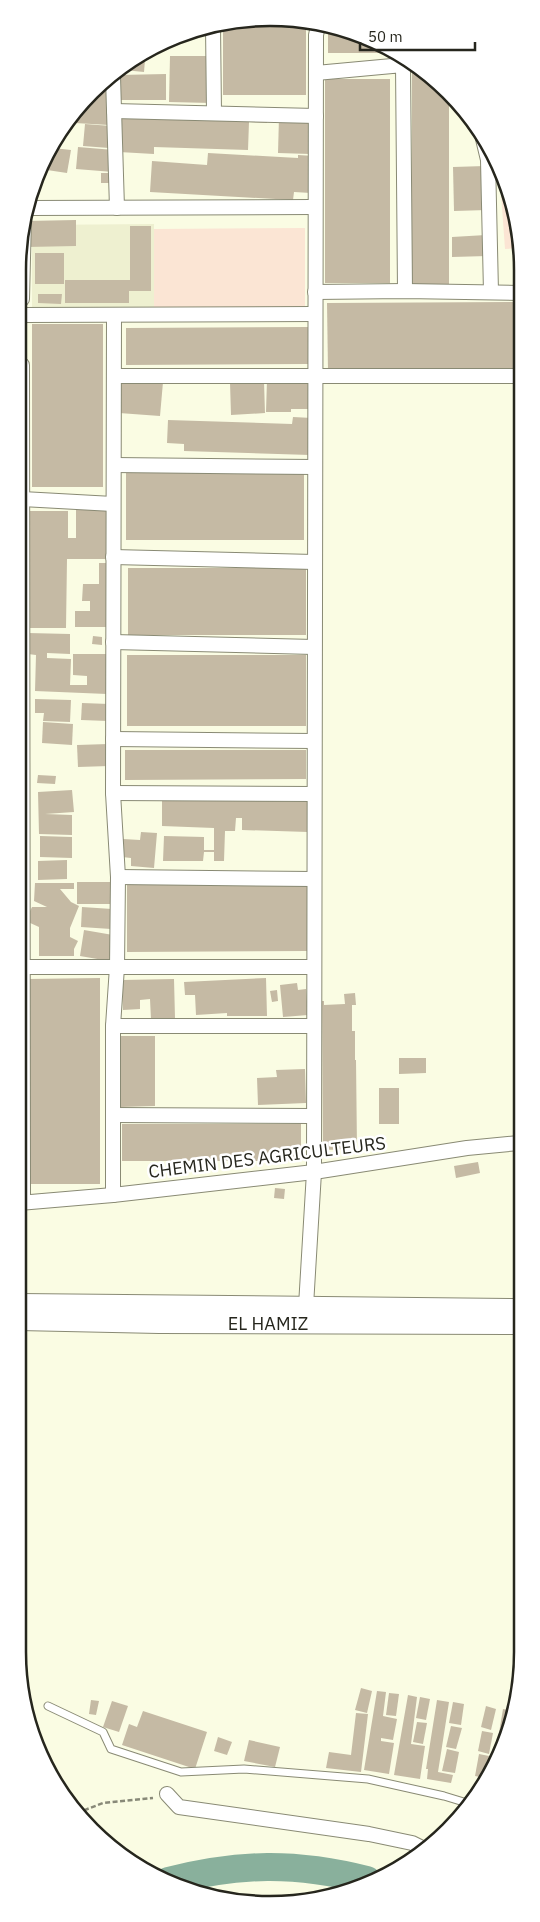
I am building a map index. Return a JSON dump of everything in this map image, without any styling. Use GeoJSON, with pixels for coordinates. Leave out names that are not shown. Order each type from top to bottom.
{"type":"FeatureCollection","features":[{"type":"Feature","properties":{"kind":"main road","name":"EL HAMIZ"},"geometry":{"type":"LineString","coordinates":[[26,1304],[514,1308]]}},
{"type":"Feature","properties":{"kind":"main road","name":"EL HAMIZ"},"geometry":{"type":"LineString","coordinates":[[26,1320],[159,1323],[514,1324]]}},
{"type":"Feature","properties":{"kind":"street"},"geometry":{"type":"LineString","coordinates":[[306,1306],[314,1172],[312,1116],[317,31]]}},
{"type":"Feature","properties":{"kind":"street"},"geometry":{"type":"LineString","coordinates":[[213,33],[214,113]]}},
{"type":"Feature","properties":{"kind":"street"},"geometry":{"type":"LineString","coordinates":[[316,73],[402,65]]}},
{"type":"Feature","properties":{"kind":"street"},"geometry":{"type":"LineString","coordinates":[[403,66],[405,291]]}},
{"type":"Feature","properties":{"kind":"street"},"geometry":{"type":"LineString","coordinates":[[113,84],[117,208]]}},
{"type":"Feature","properties":{"kind":"street"},"geometry":{"type":"LineString","coordinates":[[114,112],[316,116]]}},
{"type":"Feature","properties":{"kind":"street"},"geometry":{"type":"LineString","coordinates":[[488,160],[491,292]]}},
{"type":"Feature","properties":{"kind":"street"},"geometry":{"type":"LineString","coordinates":[[35,208],[316,207]]}},
{"type":"Feature","properties":{"kind":"street"},"geometry":{"type":"LineString","coordinates":[[315,292],[514,293]]}},
{"type":"Feature","properties":{"kind":"street"},"geometry":{"type":"LineString","coordinates":[[26,315],[315,314]]}},
{"type":"Feature","properties":{"kind":"street"},"geometry":{"type":"LineString","coordinates":[[113,1195],[113,1026],[117,967],[118,877],[113,793],[114,315]]}},
{"type":"Feature","properties":{"kind":"street"},"geometry":{"type":"LineString","coordinates":[[114,376],[514,376]]}},
{"type":"Feature","properties":{"kind":"street"},"geometry":{"type":"LineString","coordinates":[[114,464],[314,467]]}},
{"type":"Feature","properties":{"kind":"street"},"geometry":{"type":"LineString","coordinates":[[26,499],[114,504]]}},
{"type":"Feature","properties":{"kind":"street"},"geometry":{"type":"LineString","coordinates":[[113,557],[314,562]]}},
{"type":"Feature","properties":{"kind":"street"},"geometry":{"type":"LineString","coordinates":[[113,642],[314,647]]}},
{"type":"Feature","properties":{"kind":"street"},"geometry":{"type":"LineString","coordinates":[[113,739],[314,742]]}},
{"type":"Feature","properties":{"kind":"street"},"geometry":{"type":"LineString","coordinates":[[113,793],[314,794]]}},
{"type":"Feature","properties":{"kind":"street"},"geometry":{"type":"LineString","coordinates":[[118,877],[313,878]]}},
{"type":"Feature","properties":{"kind":"street"},"geometry":{"type":"LineString","coordinates":[[26,967],[313,966]]}},
{"type":"Feature","properties":{"kind":"street"},"geometry":{"type":"LineString","coordinates":[[113,1026],[313,1026]]}},
{"type":"Feature","properties":{"kind":"street"},"geometry":{"type":"LineString","coordinates":[[112,1116],[312,1116]]}},
{"type":"Feature","properties":{"kind":"street","name":"CHEMIN DES AGRICULTEURS"},"geometry":{"type":"LineString","coordinates":[[26,1202],[113,1195],[314,1172],[467,1148],[514,1143]]}},
{"type":"Feature","properties":{"kind":"street"},"geometry":{"type":"LineString","coordinates":[[167,1794],[179,1808],[216,1814],[271,1819],[369,1834],[417,1846]]}},
{"type":"Feature","properties":{"kind":"lane"},"geometry":{"type":"LineString","coordinates":[[48,1706],[103,1732],[111,1749],[182,1772],[244,1769],[368,1779],[462,1801]]}},
{"type":"Feature","properties":{"kind":"path"},"geometry":{"type":"LineString","coordinates":[[85,1810],[103,1803],[156,1798],[167,1794]]}},
{"type":"Feature","properties":{"kind":"shaded area"},"geometry":{"type":"Polygon","coordinates":[[[501,192],[512,238],[513,248],[505,249],[501,192]]]}},
{"type":"Feature","properties":{"kind":"shaded area"},"geometry":{"type":"Polygon","coordinates":[[[154,224],[154,307],[32,308],[32,225],[154,224]]]}},
{"type":"Feature","properties":{"kind":"shaded area"},"geometry":{"type":"Polygon","coordinates":[[[305,228],[305,307],[154,307],[154,229],[305,228]]]}},
{"type":"Feature","properties":{"kind":"building"},"geometry":{"type":"Polygon","coordinates":[[[270,26],[306,29],[306,95],[223,95],[223,31],[270,26]]]}},
{"type":"Feature","properties":{"kind":"building"},"geometry":{"type":"Polygon","coordinates":[[[328,34],[348,39],[382,53],[328,53],[328,34]]]}},
{"type":"Feature","properties":{"kind":"building"},"geometry":{"type":"Polygon","coordinates":[[[170,56],[211,56],[211,103],[169,102],[170,56]]]}},
{"type":"Feature","properties":{"kind":"building"},"geometry":{"type":"Polygon","coordinates":[[[145,61],[144,72],[130,71],[145,61]]]}},
{"type":"Feature","properties":{"kind":"building"},"geometry":{"type":"Polygon","coordinates":[[[412,72],[431,87],[449,105],[449,285],[412,285],[412,72]]]}},
{"type":"Feature","properties":{"kind":"building"},"geometry":{"type":"Polygon","coordinates":[[[166,74],[166,100],[119,100],[119,79],[125,75],[166,74]]]}},
{"type":"Feature","properties":{"kind":"building"},"geometry":{"type":"Polygon","coordinates":[[[325,79],[390,79],[390,283],[325,283],[325,79]]]}},
{"type":"Feature","properties":{"kind":"building"},"geometry":{"type":"Polygon","coordinates":[[[111,86],[109,125],[76,123],[87,109],[111,86]]]}},
{"type":"Feature","properties":{"kind":"building"},"geometry":{"type":"Polygon","coordinates":[[[121,114],[267,118],[267,123],[249,122],[248,150],[154,147],[154,154],[119,152],[121,114]]]}},
{"type":"Feature","properties":{"kind":"building"},"geometry":{"type":"Polygon","coordinates":[[[279,117],[310,118],[310,154],[278,153],[279,117]]]}},
{"type":"Feature","properties":{"kind":"building"},"geometry":{"type":"Polygon","coordinates":[[[85,124],[111,126],[109,148],[83,146],[85,124]]]}},
{"type":"Feature","properties":{"kind":"building"},"geometry":{"type":"Polygon","coordinates":[[[78,147],[114,150],[113,172],[76,169],[78,147]]]}},
{"type":"Feature","properties":{"kind":"building"},"geometry":{"type":"Polygon","coordinates":[[[59,149],[71,150],[67,173],[48,170],[59,149]]]}},
{"type":"Feature","properties":{"kind":"building"},"geometry":{"type":"Polygon","coordinates":[[[208,153],[298,158],[298,155],[314,156],[311,193],[294,192],[293,200],[150,192],[152,161],[207,165],[208,153]]]}},
{"type":"Feature","properties":{"kind":"building"},"geometry":{"type":"Polygon","coordinates":[[[485,166],[487,210],[454,211],[453,167],[485,166]]]}},
{"type":"Feature","properties":{"kind":"building"},"geometry":{"type":"Polygon","coordinates":[[[101,173],[111,173],[111,183],[101,183],[101,173]]]}},
{"type":"Feature","properties":{"kind":"building"},"geometry":{"type":"Polygon","coordinates":[[[76,220],[76,246],[27,247],[31,221],[76,220]]]}},
{"type":"Feature","properties":{"kind":"building"},"geometry":{"type":"Polygon","coordinates":[[[130,226],[151,226],[151,291],[129,291],[129,303],[65,303],[65,280],[130,280],[130,226]]]}},
{"type":"Feature","properties":{"kind":"building"},"geometry":{"type":"Polygon","coordinates":[[[486,235],[487,256],[452,257],[452,237],[486,235]]]}},
{"type":"Feature","properties":{"kind":"building"},"geometry":{"type":"Polygon","coordinates":[[[35,253],[64,253],[64,284],[35,284],[35,253]]]}},
{"type":"Feature","properties":{"kind":"building"},"geometry":{"type":"Polygon","coordinates":[[[38,294],[62,294],[61,304],[38,303],[38,294]]]}},
{"type":"Feature","properties":{"kind":"building"},"geometry":{"type":"Polygon","coordinates":[[[514,302],[514,371],[328,371],[327,303],[514,302]]]}},
{"type":"Feature","properties":{"kind":"building"},"geometry":{"type":"Polygon","coordinates":[[[32,324],[103,324],[103,487],[32,487],[32,324]]]}},
{"type":"Feature","properties":{"kind":"building"},"geometry":{"type":"Polygon","coordinates":[[[308,327],[308,364],[126,365],[126,328],[308,327]]]}},
{"type":"Feature","properties":{"kind":"building"},"geometry":{"type":"Polygon","coordinates":[[[121,380],[163,382],[160,416],[119,413],[121,380]]]}},
{"type":"Feature","properties":{"kind":"building"},"geometry":{"type":"Polygon","coordinates":[[[267,380],[313,381],[313,409],[291,409],[291,412],[266,412],[267,380]]]}},
{"type":"Feature","properties":{"kind":"building"},"geometry":{"type":"Polygon","coordinates":[[[264,382],[265,413],[231,415],[230,383],[264,382]]]}},
{"type":"Feature","properties":{"kind":"building"},"geometry":{"type":"Polygon","coordinates":[[[293,417],[312,418],[310,455],[184,451],[184,444],[167,443],[168,420],[292,424],[293,417]]]}},
{"type":"Feature","properties":{"kind":"building"},"geometry":{"type":"Polygon","coordinates":[[[126,473],[304,473],[304,540],[126,540],[126,473]]]}},
{"type":"Feature","properties":{"kind":"building"},"geometry":{"type":"Polygon","coordinates":[[[76,509],[109,509],[109,559],[67,559],[66,628],[29,628],[29,607],[26,607],[26,511],[68,511],[68,538],[76,538],[76,509]]]}},
{"type":"Feature","properties":{"kind":"building"},"geometry":{"type":"Polygon","coordinates":[[[99,563],[111,563],[110,627],[75,627],[75,611],[90,611],[90,601],[82,601],[83,584],[99,584],[99,563]]]}},
{"type":"Feature","properties":{"kind":"building"},"geometry":{"type":"Polygon","coordinates":[[[128,568],[306,568],[306,635],[128,635],[128,568]]]}},
{"type":"Feature","properties":{"kind":"building"},"geometry":{"type":"Polygon","coordinates":[[[28,633],[70,634],[70,654],[47,653],[47,658],[71,659],[70,685],[87,685],[87,676],[73,675],[73,654],[111,654],[107,694],[35,691],[36,655],[28,654],[28,633]]]}},
{"type":"Feature","properties":{"kind":"building"},"geometry":{"type":"Polygon","coordinates":[[[93,636],[102,637],[102,645],[92,644],[93,636]]]}},
{"type":"Feature","properties":{"kind":"building"},"geometry":{"type":"Polygon","coordinates":[[[127,655],[306,655],[306,726],[127,726],[127,655]]]}},
{"type":"Feature","properties":{"kind":"building"},"geometry":{"type":"Polygon","coordinates":[[[35,699],[71,700],[70,722],[43,721],[44,713],[35,713],[35,699]]]}},
{"type":"Feature","properties":{"kind":"building"},"geometry":{"type":"Polygon","coordinates":[[[82,703],[109,704],[108,721],[81,720],[82,703]]]}},
{"type":"Feature","properties":{"kind":"building"},"geometry":{"type":"Polygon","coordinates":[[[43,722],[73,724],[72,745],[42,743],[43,722]]]}},
{"type":"Feature","properties":{"kind":"building"},"geometry":{"type":"Polygon","coordinates":[[[108,744],[109,766],[78,767],[77,745],[108,744]]]}},
{"type":"Feature","properties":{"kind":"building"},"geometry":{"type":"Polygon","coordinates":[[[125,750],[306,750],[306,779],[125,780],[125,750]]]}},
{"type":"Feature","properties":{"kind":"building"},"geometry":{"type":"Polygon","coordinates":[[[38,775],[56,776],[55,784],[37,783],[38,775]]]}},
{"type":"Feature","properties":{"kind":"building"},"geometry":{"type":"Polygon","coordinates":[[[72,790],[74,812],[45,814],[72,815],[72,835],[39,834],[38,792],[72,790]]]}},
{"type":"Feature","properties":{"kind":"building"},"geometry":{"type":"Polygon","coordinates":[[[162,798],[309,802],[308,832],[242,830],[242,818],[236,818],[235,831],[225,831],[224,861],[214,861],[214,852],[204,852],[203,861],[163,861],[164,836],[204,837],[204,850],[214,850],[214,828],[162,826],[162,798]]]}},
{"type":"Feature","properties":{"kind":"building"},"geometry":{"type":"Polygon","coordinates":[[[141,832],[157,833],[154,868],[131,866],[131,858],[122,857],[123,839],[140,840],[141,832]]]}},
{"type":"Feature","properties":{"kind":"building"},"geometry":{"type":"Polygon","coordinates":[[[40,836],[72,837],[72,858],[40,857],[40,836]]]}},
{"type":"Feature","properties":{"kind":"building"},"geometry":{"type":"Polygon","coordinates":[[[67,860],[67,879],[38,880],[38,861],[67,860]]]}},
{"type":"Feature","properties":{"kind":"building"},"geometry":{"type":"Polygon","coordinates":[[[77,882],[114,882],[114,904],[77,904],[77,882]]]}},
{"type":"Feature","properties":{"kind":"building"},"geometry":{"type":"Polygon","coordinates":[[[35,883],[74,883],[74,889],[60,889],[71,902],[79,906],[70,928],[70,937],[78,941],[74,949],[74,956],[39,956],[39,927],[28,922],[28,915],[32,907],[47,907],[34,901],[35,883]]]}},
{"type":"Feature","properties":{"kind":"building"},"geometry":{"type":"Polygon","coordinates":[[[127,885],[307,885],[307,951],[127,952],[127,885]]]}},
{"type":"Feature","properties":{"kind":"building"},"geometry":{"type":"Polygon","coordinates":[[[82,907],[112,909],[111,929],[81,927],[82,907]]]}},
{"type":"Feature","properties":{"kind":"building"},"geometry":{"type":"Polygon","coordinates":[[[84,930],[113,935],[109,961],[80,956],[84,930]]]}},
{"type":"Feature","properties":{"kind":"building"},"geometry":{"type":"Polygon","coordinates":[[[100,978],[100,1184],[28,1184],[28,979],[100,978]]]}},
{"type":"Feature","properties":{"kind":"building"},"geometry":{"type":"Polygon","coordinates":[[[266,978],[267,1016],[227,1016],[227,1013],[196,1015],[195,995],[185,995],[184,982],[266,978]]]}},
{"type":"Feature","properties":{"kind":"building"},"geometry":{"type":"Polygon","coordinates":[[[174,979],[175,1018],[151,1019],[150,999],[140,1000],[140,1009],[123,1010],[122,980],[174,979]]]}},
{"type":"Feature","properties":{"kind":"building"},"geometry":{"type":"Polygon","coordinates":[[[297,983],[298,990],[306,989],[308,1015],[283,1017],[280,985],[297,983]]]}},
{"type":"Feature","properties":{"kind":"building"},"geometry":{"type":"Polygon","coordinates":[[[277,990],[278,1001],[272,1002],[270,991],[277,990]]]}},
{"type":"Feature","properties":{"kind":"building"},"geometry":{"type":"Polygon","coordinates":[[[355,993],[356,1005],[352,1005],[352,1031],[355,1031],[357,1149],[323,1150],[322,1001],[324,1001],[324,1005],[345,1004],[344,994],[355,993]]]}},
{"type":"Feature","properties":{"kind":"building"},"geometry":{"type":"Polygon","coordinates":[[[121,1036],[155,1036],[155,1106],[121,1107],[121,1036]]]}},
{"type":"Feature","properties":{"kind":"building"},"geometry":{"type":"Polygon","coordinates":[[[399,1058],[426,1058],[426,1073],[399,1074],[399,1058]]]}},
{"type":"Feature","properties":{"kind":"building"},"geometry":{"type":"Polygon","coordinates":[[[305,1069],[306,1103],[258,1105],[257,1078],[277,1077],[276,1070],[305,1069]]]}},
{"type":"Feature","properties":{"kind":"building"},"geometry":{"type":"Polygon","coordinates":[[[379,1088],[399,1088],[399,1124],[379,1124],[379,1088]]]}},
{"type":"Feature","properties":{"kind":"building"},"geometry":{"type":"Polygon","coordinates":[[[122,1124],[301,1124],[301,1161],[122,1161],[122,1124]]]}},
{"type":"Feature","properties":{"kind":"building"},"geometry":{"type":"Polygon","coordinates":[[[478,1162],[480,1173],[456,1178],[454,1166],[478,1162]]]}},
{"type":"Feature","properties":{"kind":"building"},"geometry":{"type":"Polygon","coordinates":[[[275,1188],[285,1189],[284,1199],[274,1198],[275,1188]]]}},
{"type":"Feature","properties":{"kind":"building"},"geometry":{"type":"Polygon","coordinates":[[[361,1688],[372,1691],[367,1713],[355,1710],[361,1688]]]}},
{"type":"Feature","properties":{"kind":"building"},"geometry":{"type":"Polygon","coordinates":[[[377,1691],[386,1692],[383,1716],[397,1719],[393,1740],[381,1738],[381,1741],[394,1743],[389,1774],[364,1770],[377,1691]]]}},
{"type":"Feature","properties":{"kind":"building"},"geometry":{"type":"Polygon","coordinates":[[[389,1693],[399,1694],[396,1716],[386,1715],[389,1693]]]}},
{"type":"Feature","properties":{"kind":"building"},"geometry":{"type":"Polygon","coordinates":[[[408,1695],[417,1697],[411,1744],[425,1746],[420,1779],[394,1775],[408,1695]]]}},
{"type":"Feature","properties":{"kind":"building"},"geometry":{"type":"Polygon","coordinates":[[[420,1697],[430,1699],[426,1720],[416,1718],[420,1697]]]}},
{"type":"Feature","properties":{"kind":"building"},"geometry":{"type":"Polygon","coordinates":[[[91,1700],[99,1701],[96,1715],[89,1714],[91,1700]]]}},
{"type":"Feature","properties":{"kind":"building"},"geometry":{"type":"Polygon","coordinates":[[[437,1700],[449,1702],[438,1772],[453,1775],[451,1783],[427,1779],[428,1769],[426,1769],[437,1700]]]}},
{"type":"Feature","properties":{"kind":"building"},"geometry":{"type":"Polygon","coordinates":[[[112,1701],[128,1706],[119,1732],[103,1727],[112,1701]]]}},
{"type":"Feature","properties":{"kind":"building"},"geometry":{"type":"Polygon","coordinates":[[[453,1702],[464,1704],[461,1725],[449,1723],[453,1702]]]}},
{"type":"Feature","properties":{"kind":"building"},"geometry":{"type":"Polygon","coordinates":[[[486,1706],[496,1709],[491,1730],[481,1727],[486,1706]]]}},
{"type":"Feature","properties":{"kind":"building"},"geometry":{"type":"Polygon","coordinates":[[[503,1709],[506,1710],[501,1730],[498,1736],[503,1709]]]}},
{"type":"Feature","properties":{"kind":"building"},"geometry":{"type":"Polygon","coordinates":[[[143,1711],[207,1732],[195,1769],[122,1745],[129,1724],[137,1727],[143,1711]]]}},
{"type":"Feature","properties":{"kind":"building"},"geometry":{"type":"Polygon","coordinates":[[[356,1713],[368,1714],[361,1772],[326,1768],[329,1752],[351,1755],[356,1713]]]}},
{"type":"Feature","properties":{"kind":"building"},"geometry":{"type":"Polygon","coordinates":[[[417,1722],[427,1723],[423,1744],[413,1742],[417,1722]]]}},
{"type":"Feature","properties":{"kind":"building"},"geometry":{"type":"Polygon","coordinates":[[[451,1726],[462,1728],[456,1749],[446,1747],[451,1726]]]}},
{"type":"Feature","properties":{"kind":"building"},"geometry":{"type":"Polygon","coordinates":[[[482,1731],[493,1733],[489,1754],[478,1751],[482,1731]]]}},
{"type":"Feature","properties":{"kind":"building"},"geometry":{"type":"Polygon","coordinates":[[[218,1737],[232,1742],[227,1755],[214,1751],[218,1737]]]}},
{"type":"Feature","properties":{"kind":"building"},"geometry":{"type":"Polygon","coordinates":[[[249,1740],[280,1747],[275,1767],[244,1761],[249,1740]]]}},
{"type":"Feature","properties":{"kind":"building"},"geometry":{"type":"Polygon","coordinates":[[[447,1749],[459,1752],[455,1773],[442,1771],[447,1749]]]}},
{"type":"Feature","properties":{"kind":"building"},"geometry":{"type":"Polygon","coordinates":[[[479,1754],[489,1756],[488,1762],[479,1777],[475,1776],[479,1754]]]}},
{"type":"Feature","properties":{"kind":"waterway"},"geometry":{"type":"LineString","coordinates":[[180,1878],[219,1871],[268,1867],[316,1870],[360,1878]]}}]}
